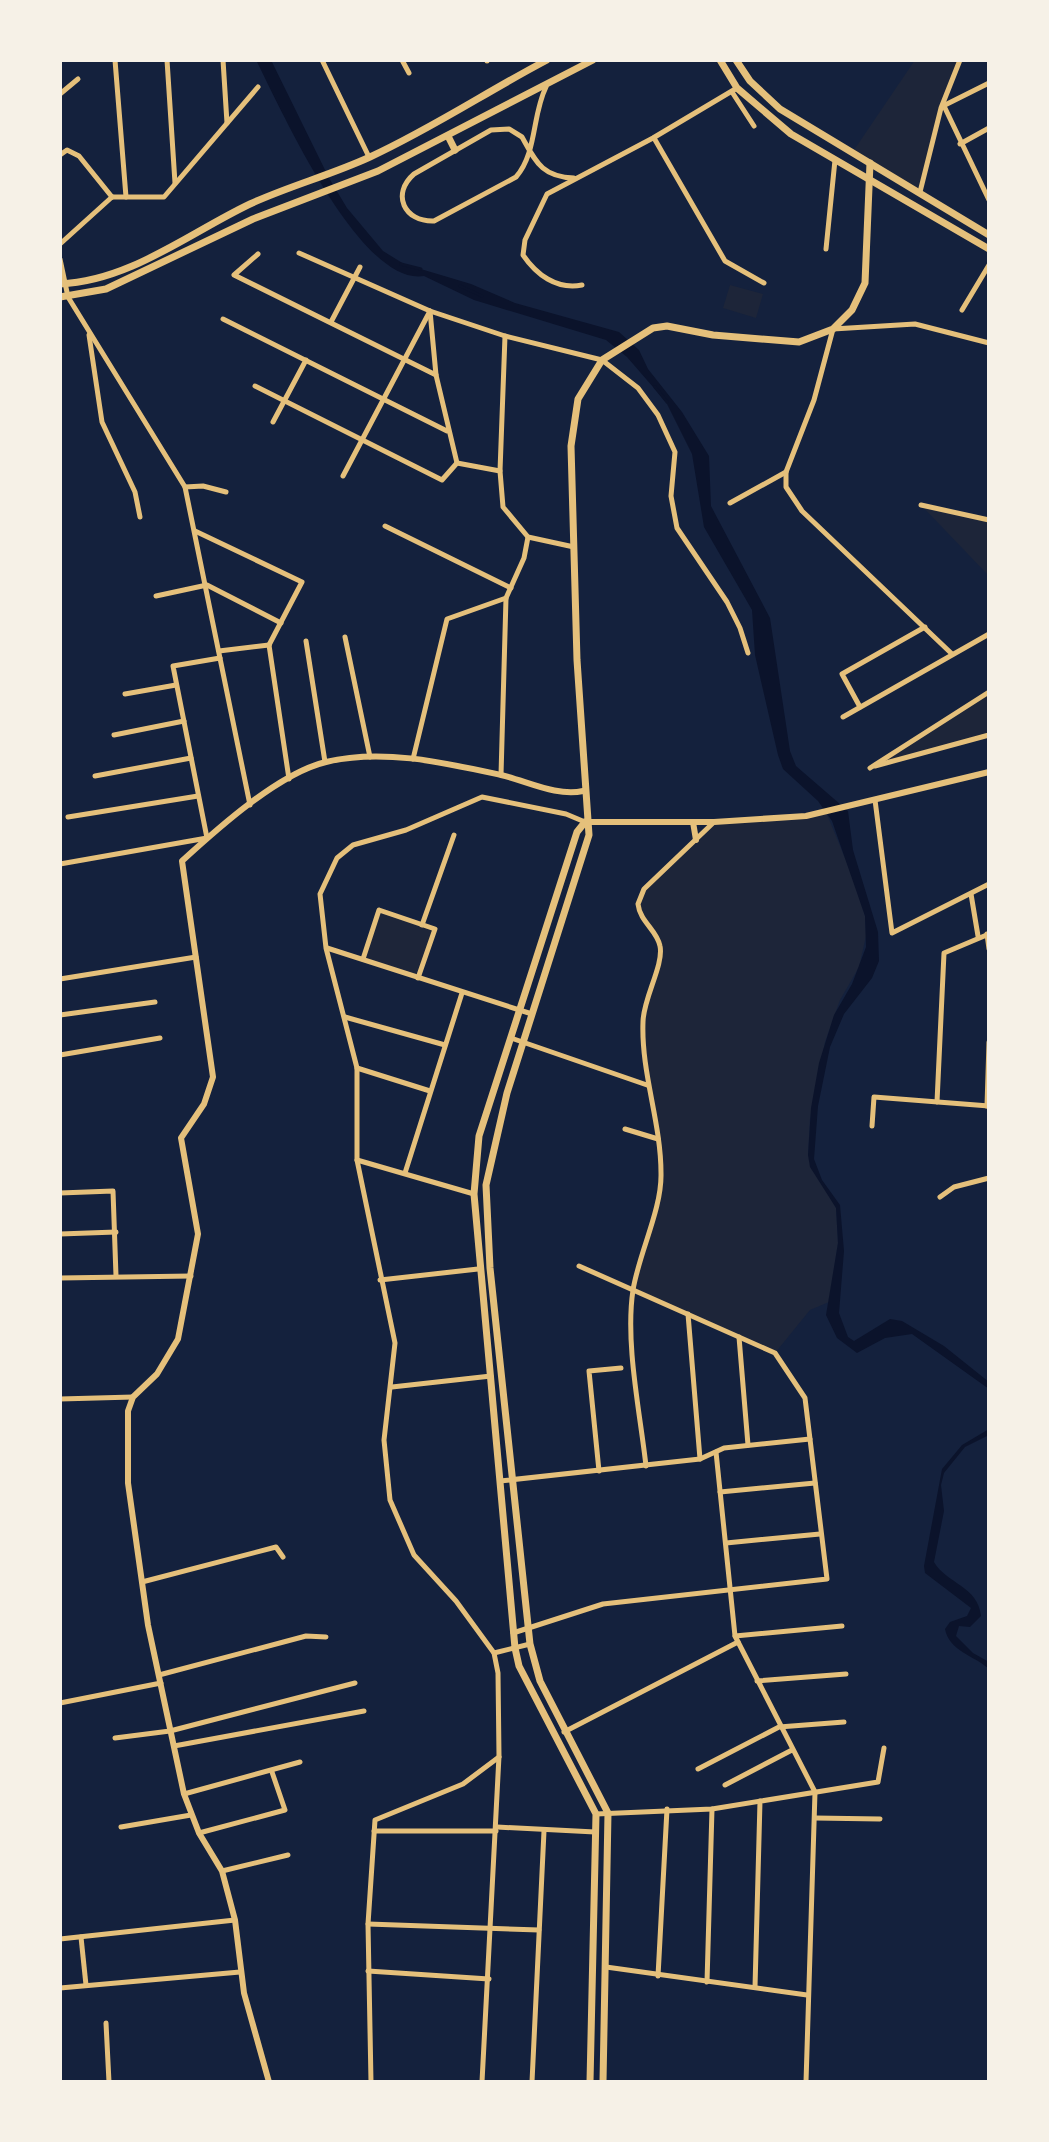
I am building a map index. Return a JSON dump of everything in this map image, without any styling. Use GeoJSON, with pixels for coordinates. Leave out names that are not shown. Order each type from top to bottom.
{"type":"FeatureCollection","features":[{"type":"Feature","properties":{"kind":"main road"},"geometry":{"type":"LineString","coordinates":[[63,284],[103,278],[302,181],[369,157],[547,60]]}},
{"type":"Feature","properties":{"kind":"main road"},"geometry":{"type":"LineString","coordinates":[[64,297],[106,289],[139,276],[308,196],[448,136],[593,60]]}},
{"type":"Feature","properties":{"kind":"main road"},"geometry":{"type":"LineString","coordinates":[[720,60],[734,90],[791,134],[987,249]]}},
{"type":"Feature","properties":{"kind":"main road"},"geometry":{"type":"LineString","coordinates":[[736,60],[750,81],[780,109],[989,235]]}},
{"type":"Feature","properties":{"kind":"main road"},"geometry":{"type":"LineString","coordinates":[[448,136],[455,150]]}},
{"type":"Feature","properties":{"kind":"main road"},"geometry":{"type":"LineString","coordinates":[[826,155],[833,142]]}},
{"type":"Feature","properties":{"kind":"main road"},"geometry":{"type":"LineString","coordinates":[[603,2082],[608,1813],[540,1681],[527,1630],[490,1268],[486,1185],[494,1140],[589,835],[583,791],[571,446],[578,399],[604,358],[638,334],[667,326],[713,335],[799,342],[833,329],[852,310],[865,283],[870,163]]}},
{"type":"Feature","properties":{"kind":"main road"},"geometry":{"type":"LineString","coordinates":[[585,822],[577,832],[479,1136],[474,1194],[478,1269],[491,1376],[512,1634],[519,1666],[596,1814],[599,1832],[590,2082]]}},
{"type":"Feature","properties":{"kind":"street"},"geometry":{"type":"LineString","coordinates":[[115,60],[126,197]]}},
{"type":"Feature","properties":{"kind":"street"},"geometry":{"type":"LineString","coordinates":[[167,60],[175,184]]}},
{"type":"Feature","properties":{"kind":"street"},"geometry":{"type":"LineString","coordinates":[[223,60],[227,124]]}},
{"type":"Feature","properties":{"kind":"street"},"geometry":{"type":"LineString","coordinates":[[322,60],[369,157]]}},
{"type":"Feature","properties":{"kind":"street"},"geometry":{"type":"LineString","coordinates":[[402,60],[409,73]]}},
{"type":"Feature","properties":{"kind":"street"},"geometry":{"type":"LineString","coordinates":[[920,192],[942,107],[960,60]]}},
{"type":"Feature","properties":{"kind":"street"},"geometry":{"type":"LineString","coordinates":[[60,94],[78,79]]}},
{"type":"Feature","properties":{"kind":"street"},"geometry":{"type":"LineString","coordinates":[[942,107],[989,83]]}},
{"type":"Feature","properties":{"kind":"street"},"geometry":{"type":"LineString","coordinates":[[60,244],[112,197],[164,197],[258,87]]}},
{"type":"Feature","properties":{"kind":"street"},"geometry":{"type":"LineString","coordinates":[[546,87],[536,107],[529,154],[526,166],[500,188],[434,221],[421,221],[410,216],[403,206],[401,194],[405,182],[455,150],[501,128],[522,137],[529,154],[548,174],[574,178]]}},
{"type":"Feature","properties":{"kind":"street"},"geometry":{"type":"LineString","coordinates":[[582,285],[573,287],[537,276],[523,255],[525,240],[547,194],[653,138],[734,90],[754,126]]}},
{"type":"Feature","properties":{"kind":"street"},"geometry":{"type":"LineString","coordinates":[[942,107],[989,200]]}},
{"type":"Feature","properties":{"kind":"street"},"geometry":{"type":"LineString","coordinates":[[960,144],[989,128]]}},
{"type":"Feature","properties":{"kind":"street"},"geometry":{"type":"LineString","coordinates":[[653,138],[725,261],[764,283]]}},
{"type":"Feature","properties":{"kind":"street"},"geometry":{"type":"LineString","coordinates":[[60,155],[67,150],[79,156],[112,197]]}},
{"type":"Feature","properties":{"kind":"street"},"geometry":{"type":"LineString","coordinates":[[826,249],[835,160]]}},
{"type":"Feature","properties":{"kind":"street"},"geometry":{"type":"LineString","coordinates":[[299,253],[353,280],[430,311],[505,336],[604,358],[638,388],[658,415],[676,458],[671,485],[672,507],[682,538],[727,602],[748,653]]}},
{"type":"Feature","properties":{"kind":"street"},"geometry":{"type":"LineString","coordinates":[[258,254],[234,275],[436,375]]}},
{"type":"Feature","properties":{"kind":"street"},"geometry":{"type":"LineString","coordinates":[[60,259],[64,297],[185,487],[250,806]]}},
{"type":"Feature","properties":{"kind":"street"},"geometry":{"type":"LineString","coordinates":[[962,310],[989,265]]}},
{"type":"Feature","properties":{"kind":"street"},"geometry":{"type":"LineString","coordinates":[[331,322],[360,267]]}},
{"type":"Feature","properties":{"kind":"street"},"geometry":{"type":"LineString","coordinates":[[343,476],[430,311]]}},
{"type":"Feature","properties":{"kind":"street"},"geometry":{"type":"LineString","coordinates":[[430,311],[436,375],[457,463]]}},
{"type":"Feature","properties":{"kind":"street"},"geometry":{"type":"LineString","coordinates":[[223,319],[447,431]]}},
{"type":"Feature","properties":{"kind":"street"},"geometry":{"type":"LineString","coordinates":[[952,654],[802,511],[786,487],[786,472],[814,400],[833,329],[915,324],[989,343]]}},
{"type":"Feature","properties":{"kind":"street"},"geometry":{"type":"LineString","coordinates":[[89,333],[102,422],[135,492],[140,517]]}},
{"type":"Feature","properties":{"kind":"street"},"geometry":{"type":"LineString","coordinates":[[505,336],[500,471],[503,507],[528,537],[574,547]]}},
{"type":"Feature","properties":{"kind":"street"},"geometry":{"type":"LineString","coordinates":[[273,422],[306,360]]}},
{"type":"Feature","properties":{"kind":"street"},"geometry":{"type":"LineString","coordinates":[[255,386],[442,480],[457,463]]}},
{"type":"Feature","properties":{"kind":"street"},"geometry":{"type":"LineString","coordinates":[[457,463],[500,471]]}},
{"type":"Feature","properties":{"kind":"street"},"geometry":{"type":"LineString","coordinates":[[730,503],[786,472]]}},
{"type":"Feature","properties":{"kind":"street"},"geometry":{"type":"LineString","coordinates":[[185,487],[203,486],[226,492]]}},
{"type":"Feature","properties":{"kind":"street"},"geometry":{"type":"LineString","coordinates":[[921,505],[989,520]]}},
{"type":"Feature","properties":{"kind":"street"},"geometry":{"type":"LineString","coordinates":[[385,526],[511,588]]}},
{"type":"Feature","properties":{"kind":"street"},"geometry":{"type":"LineString","coordinates":[[195,531],[302,582],[269,645],[289,779]]}},
{"type":"Feature","properties":{"kind":"street"},"geometry":{"type":"LineString","coordinates":[[501,775],[506,598],[524,558],[528,537]]}},
{"type":"Feature","properties":{"kind":"street"},"geometry":{"type":"LineString","coordinates":[[156,596],[207,585],[281,623]]}},
{"type":"Feature","properties":{"kind":"street"},"geometry":{"type":"LineString","coordinates":[[413,759],[447,619],[506,598]]}},
{"type":"Feature","properties":{"kind":"street"},"geometry":{"type":"LineString","coordinates":[[860,707],[842,674],[925,627]]}},
{"type":"Feature","properties":{"kind":"street"},"geometry":{"type":"LineString","coordinates":[[843,717],[989,634]]}},
{"type":"Feature","properties":{"kind":"street"},"geometry":{"type":"LineString","coordinates":[[345,637],[370,758]]}},
{"type":"Feature","properties":{"kind":"street"},"geometry":{"type":"LineString","coordinates":[[306,641],[325,762]]}},
{"type":"Feature","properties":{"kind":"street"},"geometry":{"type":"LineString","coordinates":[[207,838],[173,666],[269,645]]}},
{"type":"Feature","properties":{"kind":"street"},"geometry":{"type":"LineString","coordinates":[[125,694],[176,685]]}},
{"type":"Feature","properties":{"kind":"street"},"geometry":{"type":"LineString","coordinates":[[989,692],[870,768],[989,735]]}},
{"type":"Feature","properties":{"kind":"street"},"geometry":{"type":"LineString","coordinates":[[114,735],[184,721]]}},
{"type":"Feature","properties":{"kind":"street"},"geometry":{"type":"LineString","coordinates":[[95,776],[191,758]]}},
{"type":"Feature","properties":{"kind":"street"},"geometry":{"type":"LineString","coordinates":[[269,2082],[240,1972],[235,1920],[222,1871],[199,1833],[184,1794],[142,1582],[128,1483],[126,1424],[133,1397],[157,1374],[178,1339],[199,1227],[181,1138],[204,1104],[213,1077],[182,861],[207,838],[289,779],[325,762],[370,758],[413,759],[501,775],[570,794],[583,791]]}},
{"type":"Feature","properties":{"kind":"street"},"geometry":{"type":"LineString","coordinates":[[482,2082],[499,1756],[494,1653],[456,1601],[414,1555],[390,1500],[384,1440],[395,1343],[357,1160],[357,1068],[326,948],[320,894],[337,858],[353,845],[406,830],[482,797],[566,814],[585,822],[714,822],[811,816],[989,772]]}},
{"type":"Feature","properties":{"kind":"street"},"geometry":{"type":"LineString","coordinates":[[68,817],[198,796]]}},
{"type":"Feature","properties":{"kind":"street"},"geometry":{"type":"LineString","coordinates":[[875,800],[892,933],[989,884]]}},
{"type":"Feature","properties":{"kind":"street"},"geometry":{"type":"LineString","coordinates":[[693,822],[696,840]]}},
{"type":"Feature","properties":{"kind":"street"},"geometry":{"type":"LineString","coordinates":[[646,1466],[631,1316],[633,1289],[662,1175],[647,1085],[644,1010],[661,949],[640,916],[638,900],[644,889],[714,822]]}},
{"type":"Feature","properties":{"kind":"street"},"geometry":{"type":"LineString","coordinates":[[422,925],[454,835]]}},
{"type":"Feature","properties":{"kind":"street"},"geometry":{"type":"LineString","coordinates":[[60,864],[207,838]]}},
{"type":"Feature","properties":{"kind":"street"},"geometry":{"type":"LineString","coordinates":[[973,892],[978,936]]}},
{"type":"Feature","properties":{"kind":"street"},"geometry":{"type":"LineString","coordinates":[[363,959],[379,910],[435,929],[418,978]]}},
{"type":"Feature","properties":{"kind":"street"},"geometry":{"type":"LineString","coordinates":[[937,1102],[944,953],[988,934],[989,949]]}},
{"type":"Feature","properties":{"kind":"street"},"geometry":{"type":"LineString","coordinates":[[326,948],[532,1014]]}},
{"type":"Feature","properties":{"kind":"street"},"geometry":{"type":"LineString","coordinates":[[60,979],[196,957]]}},
{"type":"Feature","properties":{"kind":"street"},"geometry":{"type":"LineString","coordinates":[[405,1173],[462,993]]}},
{"type":"Feature","properties":{"kind":"street"},"geometry":{"type":"LineString","coordinates":[[60,1015],[155,1002]]}},
{"type":"Feature","properties":{"kind":"street"},"geometry":{"type":"LineString","coordinates":[[345,1017],[445,1045]]}},
{"type":"Feature","properties":{"kind":"street"},"geometry":{"type":"LineString","coordinates":[[60,1055],[160,1038]]}},
{"type":"Feature","properties":{"kind":"street"},"geometry":{"type":"LineString","coordinates":[[511,1038],[647,1085]]}},
{"type":"Feature","properties":{"kind":"street"},"geometry":{"type":"LineString","coordinates":[[872,1126],[874,1097],[988,1106],[989,1042]]}},
{"type":"Feature","properties":{"kind":"street"},"geometry":{"type":"LineString","coordinates":[[357,1068],[430,1091]]}},
{"type":"Feature","properties":{"kind":"street"},"geometry":{"type":"LineString","coordinates":[[625,1129],[658,1139]]}},
{"type":"Feature","properties":{"kind":"street"},"geometry":{"type":"LineString","coordinates":[[357,1160],[474,1194]]}},
{"type":"Feature","properties":{"kind":"street"},"geometry":{"type":"LineString","coordinates":[[940,1197],[954,1187],[989,1178]]}},
{"type":"Feature","properties":{"kind":"street"},"geometry":{"type":"LineString","coordinates":[[60,1193],[113,1191],[116,1276]]}},
{"type":"Feature","properties":{"kind":"street"},"geometry":{"type":"LineString","coordinates":[[60,1234],[116,1232]]}},
{"type":"Feature","properties":{"kind":"street"},"geometry":{"type":"LineString","coordinates":[[512,1634],[603,1604],[827,1579],[805,1398],[775,1353],[579,1266]]}},
{"type":"Feature","properties":{"kind":"street"},"geometry":{"type":"LineString","coordinates":[[380,1280],[478,1269]]}},
{"type":"Feature","properties":{"kind":"street"},"geometry":{"type":"LineString","coordinates":[[60,1278],[191,1276]]}},
{"type":"Feature","properties":{"kind":"street"},"geometry":{"type":"LineString","coordinates":[[688,1314],[700,1459]]}},
{"type":"Feature","properties":{"kind":"street"},"geometry":{"type":"LineString","coordinates":[[739,1337],[748,1445]]}},
{"type":"Feature","properties":{"kind":"street"},"geometry":{"type":"LineString","coordinates":[[599,1471],[589,1371],[621,1368]]}},
{"type":"Feature","properties":{"kind":"street"},"geometry":{"type":"LineString","coordinates":[[392,1387],[491,1376]]}},
{"type":"Feature","properties":{"kind":"street"},"geometry":{"type":"LineString","coordinates":[[60,1399],[133,1397]]}},
{"type":"Feature","properties":{"kind":"street"},"geometry":{"type":"LineString","coordinates":[[500,1481],[700,1459],[748,1445],[810,1439]]}},
{"type":"Feature","properties":{"kind":"street"},"geometry":{"type":"LineString","coordinates":[[716,1452],[736,1639],[815,1792],[806,2082]]}},
{"type":"Feature","properties":{"kind":"street"},"geometry":{"type":"LineString","coordinates":[[720,1492],[815,1483]]}},
{"type":"Feature","properties":{"kind":"street"},"geometry":{"type":"LineString","coordinates":[[725,1543],[820,1534]]}},
{"type":"Feature","properties":{"kind":"street"},"geometry":{"type":"LineString","coordinates":[[142,1582],[276,1547],[283,1557]]}},
{"type":"Feature","properties":{"kind":"street"},"geometry":{"type":"LineString","coordinates":[[564,1732],[736,1639],[842,1626]]}},
{"type":"Feature","properties":{"kind":"street"},"geometry":{"type":"LineString","coordinates":[[60,1703],[160,1679],[315,1634],[326,1637]]}},
{"type":"Feature","properties":{"kind":"street"},"geometry":{"type":"LineString","coordinates":[[494,1653],[530,1644]]}},
{"type":"Feature","properties":{"kind":"street"},"geometry":{"type":"LineString","coordinates":[[757,1681],[846,1674]]}},
{"type":"Feature","properties":{"kind":"street"},"geometry":{"type":"LineString","coordinates":[[115,1738],[170,1731],[355,1683]]}},
{"type":"Feature","properties":{"kind":"street"},"geometry":{"type":"LineString","coordinates":[[174,1746],[364,1711]]}},
{"type":"Feature","properties":{"kind":"street"},"geometry":{"type":"LineString","coordinates":[[698,1769],[779,1727],[844,1722]]}},
{"type":"Feature","properties":{"kind":"street"},"geometry":{"type":"LineString","coordinates":[[596,1814],[712,1809],[878,1782],[884,1748]]}},
{"type":"Feature","properties":{"kind":"street"},"geometry":{"type":"LineString","coordinates":[[725,1785],[792,1750]]}},
{"type":"Feature","properties":{"kind":"street"},"geometry":{"type":"LineString","coordinates":[[371,2082],[368,1924],[375,1820],[463,1784],[499,1756]]}},
{"type":"Feature","properties":{"kind":"street"},"geometry":{"type":"LineString","coordinates":[[184,1794],[300,1762]]}},
{"type":"Feature","properties":{"kind":"street"},"geometry":{"type":"LineString","coordinates":[[199,1833],[285,1810],[272,1772]]}},
{"type":"Feature","properties":{"kind":"street"},"geometry":{"type":"LineString","coordinates":[[755,1987],[760,1801]]}},
{"type":"Feature","properties":{"kind":"street"},"geometry":{"type":"LineString","coordinates":[[658,1976],[667,1809]]}},
{"type":"Feature","properties":{"kind":"street"},"geometry":{"type":"LineString","coordinates":[[707,1982],[712,1809]]}},
{"type":"Feature","properties":{"kind":"street"},"geometry":{"type":"LineString","coordinates":[[121,1827],[191,1815]]}},
{"type":"Feature","properties":{"kind":"street"},"geometry":{"type":"LineString","coordinates":[[815,1818],[880,1819]]}},
{"type":"Feature","properties":{"kind":"street"},"geometry":{"type":"LineString","coordinates":[[374,1831],[496,1829],[599,1832]]}},
{"type":"Feature","properties":{"kind":"street"},"geometry":{"type":"LineString","coordinates":[[532,2082],[544,1831]]}},
{"type":"Feature","properties":{"kind":"street"},"geometry":{"type":"LineString","coordinates":[[222,1871],[288,1855]]}},
{"type":"Feature","properties":{"kind":"street"},"geometry":{"type":"LineString","coordinates":[[60,1939],[235,1920]]}},
{"type":"Feature","properties":{"kind":"street"},"geometry":{"type":"LineString","coordinates":[[368,1924],[539,1930]]}},
{"type":"Feature","properties":{"kind":"street"},"geometry":{"type":"LineString","coordinates":[[81,1937],[86,1985]]}},
{"type":"Feature","properties":{"kind":"street"},"geometry":{"type":"LineString","coordinates":[[606,1967],[808,1995]]}},
{"type":"Feature","properties":{"kind":"street"},"geometry":{"type":"LineString","coordinates":[[368,1971],[489,1979]]}},
{"type":"Feature","properties":{"kind":"street"},"geometry":{"type":"LineString","coordinates":[[60,1988],[240,1972]]}},
{"type":"Feature","properties":{"kind":"street"},"geometry":{"type":"LineString","coordinates":[[106,2023],[109,2082]]}},
{"type":"Feature","properties":{"kind":"shaded area"},"geometry":{"type":"Polygon","coordinates":[[[256,60],[271,60],[329,178],[347,208],[383,251],[404,264],[471,284],[515,303],[619,332],[639,350],[648,369],[682,412],[709,456],[711,506],[770,618],[790,751],[796,766],[848,811],[853,850],[878,932],[879,961],[872,978],[844,1014],[830,1047],[818,1106],[814,1159],[822,1180],[840,1205],[844,1251],[839,1313],[848,1337],[854,1341],[890,1319],[902,1321],[944,1346],[989,1382],[989,1389],[912,1334],[885,1338],[857,1353],[837,1338],[826,1315],[838,1243],[836,1208],[810,1167],[811,1108],[819,1063],[834,1015],[852,984],[866,947],[865,916],[832,821],[818,801],[783,769],[755,655],[752,610],[704,527],[692,454],[666,402],[627,357],[606,340],[474,300],[424,276],[399,272],[374,254],[325,190],[256,60]]]}},
{"type":"Feature","properties":{"kind":"shaded area"},"geometry":{"type":"Polygon","coordinates":[[[915,60],[960,60],[941,108],[920,192],[852,153],[915,60]]]}},
{"type":"Feature","properties":{"kind":"shaded area"},"geometry":{"type":"Polygon","coordinates":[[[730,285],[763,294],[756,318],[723,308],[730,285]]]}},
{"type":"Feature","properties":{"kind":"shaded area"},"geometry":{"type":"Polygon","coordinates":[[[921,505],[989,520],[989,576],[921,505]]]}},
{"type":"Feature","properties":{"kind":"shaded area"},"geometry":{"type":"Polygon","coordinates":[[[989,692],[989,735],[870,768],[989,692]]]}},
{"type":"Feature","properties":{"kind":"shaded area"},"geometry":{"type":"Polygon","coordinates":[[[826,812],[852,875],[865,916],[866,936],[859,967],[840,1000],[825,1042],[810,1119],[808,1155],[836,1208],[838,1243],[829,1302],[810,1310],[775,1353],[633,1289],[662,1175],[647,1085],[643,1021],[659,962],[660,944],[640,916],[640,896],[714,822],[826,812]]]}},
{"type":"Feature","properties":{"kind":"shaded area"},"geometry":{"type":"Polygon","coordinates":[[[379,910],[435,929],[418,978],[363,959],[379,910]]]}},
{"type":"Feature","properties":{"kind":"shaded area"},"geometry":{"type":"Polygon","coordinates":[[[989,1429],[989,1435],[965,1447],[944,1473],[941,1485],[944,1511],[934,1562],[979,1606],[981,1616],[970,1627],[959,1626],[956,1636],[973,1653],[989,1662],[989,1669],[957,1648],[947,1637],[945,1629],[950,1622],[967,1616],[971,1608],[925,1573],[924,1566],[942,1469],[962,1445],[989,1429]]]}},
{"type":"Feature","properties":{"kind":"waterway"},"geometry":{"type":"LineString","coordinates":[[401,264],[421,269]]}},
{"type":"Feature","properties":{"kind":"waterway"},"geometry":{"type":"LineString","coordinates":[[460,286],[482,296]]}},
{"type":"Feature","properties":{"kind":"waterway"},"geometry":{"type":"LineString","coordinates":[[655,387],[667,402]]}}]}
